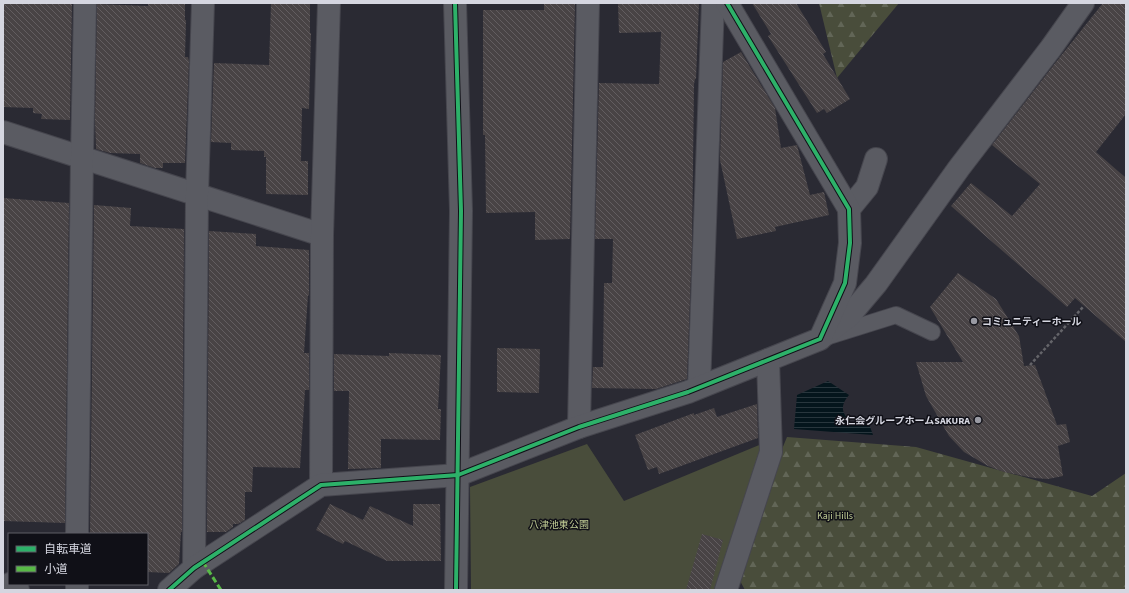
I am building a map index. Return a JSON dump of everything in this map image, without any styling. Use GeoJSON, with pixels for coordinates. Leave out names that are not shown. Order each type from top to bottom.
{"type":"FeatureCollection","features":[{"type":"Feature","properties":{"kind":"street"},"geometry":{"type":"LineString","coordinates":[[77,533],[85,3]]}},
{"type":"Feature","properties":{"kind":"street"},"geometry":{"type":"LineString","coordinates":[[194,568],[196,194],[203,3]]}},
{"type":"Feature","properties":{"kind":"street"},"geometry":{"type":"LineString","coordinates":[[322,485],[322,235],[329,3]]}},
{"type":"Feature","properties":{"kind":"street"},"geometry":{"type":"LineString","coordinates":[[455,3],[462,211],[456,590]]}},
{"type":"Feature","properties":{"kind":"street"},"geometry":{"type":"LineString","coordinates":[[579,427],[588,3]]}},
{"type":"Feature","properties":{"kind":"street"},"geometry":{"type":"LineString","coordinates":[[699,387],[713,3]]}},
{"type":"Feature","properties":{"kind":"street"},"geometry":{"type":"LineString","coordinates":[[727,3],[849,209],[850,243],[845,283],[820,339]]}},
{"type":"Feature","properties":{"kind":"street"},"geometry":{"type":"LineString","coordinates":[[169,590],[194,568],[322,485],[458,475],[579,427],[699,387],[820,339],[848,316],[876,284],[959,168],[1051,48],[1083,3]]}},
{"type":"Feature","properties":{"kind":"street"},"geometry":{"type":"LineString","coordinates":[[3,132],[322,235]]}},
{"type":"Feature","properties":{"kind":"street"},"geometry":{"type":"LineString","coordinates":[[849,209],[867,187],[876,159]]}},
{"type":"Feature","properties":{"kind":"street"},"geometry":{"type":"LineString","coordinates":[[726,590],[771,452],[768,360]]}},
{"type":"Feature","properties":{"kind":"lane"},"geometry":{"type":"LineString","coordinates":[[820,339],[896,315],[932,332]]}},
{"type":"Feature","properties":{"kind":"path"},"geometry":{"type":"LineString","coordinates":[[1030,365],[1084,306]]}},
{"type":"Feature","properties":{"kind":"green space"},"geometry":{"type":"Polygon","coordinates":[[[819,3],[899,3],[837,78],[819,3]]]}},
{"type":"Feature","properties":{"kind":"green space","name":"Kaji Hills"},"geometry":{"type":"Polygon","coordinates":[[[787,437],[916,447],[1092,496],[1126,473],[1126,590],[745,590],[733,568],[787,437]]]}},
{"type":"Feature","properties":{"kind":"green space","name":"八津池東公園"},"geometry":{"type":"Polygon","coordinates":[[[764,443],[719,590],[471,590],[470,487],[587,444],[624,501],[764,443]]]}},
{"type":"Feature","properties":{"kind":"shaded area"},"geometry":{"type":"Polygon","coordinates":[[[828,381],[849,395],[843,407],[846,417],[853,424],[861,424],[868,421],[873,435],[794,429],[797,395],[828,381]]]}},
{"type":"Feature","properties":{"kind":"building"},"geometry":{"type":"Polygon","coordinates":[[[3,3],[72,3],[70,120],[41,119],[42,114],[33,113],[33,108],[3,107],[3,3]]]}},
{"type":"Feature","properties":{"kind":"building"},"geometry":{"type":"Polygon","coordinates":[[[148,3],[185,3],[185,57],[188,57],[189,61],[185,163],[163,163],[163,168],[155,168],[140,163],[140,154],[110,153],[96,149],[97,4],[148,6],[148,3]]]}},
{"type":"Feature","properties":{"kind":"building"},"geometry":{"type":"Polygon","coordinates":[[[271,3],[310,3],[311,33],[309,109],[302,108],[301,161],[308,161],[308,195],[266,194],[266,157],[264,157],[264,151],[231,150],[231,143],[211,142],[214,63],[269,65],[271,3]]]}},
{"type":"Feature","properties":{"kind":"building"},"geometry":{"type":"Polygon","coordinates":[[[544,3],[575,3],[570,239],[535,240],[535,212],[486,213],[485,135],[483,135],[483,10],[544,10],[544,3]]]}},
{"type":"Feature","properties":{"kind":"building"},"geometry":{"type":"Polygon","coordinates":[[[618,3],[699,3],[696,79],[694,84],[692,245],[687,379],[656,389],[592,388],[593,367],[603,367],[604,283],[612,283],[613,239],[595,239],[599,83],[659,84],[661,32],[619,33],[618,3]]]}},
{"type":"Feature","properties":{"kind":"building"},"geometry":{"type":"Polygon","coordinates":[[[752,3],[796,3],[826,52],[823,54],[850,99],[827,113],[824,109],[817,113],[768,36],[771,34],[752,3]]]}},
{"type":"Feature","properties":{"kind":"building"},"geometry":{"type":"Polygon","coordinates":[[[1103,3],[1126,3],[1126,114],[1096,152],[1126,178],[1126,342],[1075,298],[1067,307],[951,206],[971,183],[1012,216],[1040,184],[992,145],[1103,3]]]}},
{"type":"Feature","properties":{"kind":"building"},"geometry":{"type":"Polygon","coordinates":[[[741,52],[775,108],[781,148],[797,145],[810,195],[824,192],[829,215],[775,227],[776,231],[737,239],[720,160],[723,62],[741,52]]]}},
{"type":"Feature","properties":{"kind":"building"},"geometry":{"type":"Polygon","coordinates":[[[3,198],[69,203],[65,523],[3,521],[3,198]]]}},
{"type":"Feature","properties":{"kind":"building"},"geometry":{"type":"Polygon","coordinates":[[[94,205],[131,208],[130,226],[184,229],[182,532],[179,564],[169,573],[148,572],[148,533],[90,533],[94,205]]]}},
{"type":"Feature","properties":{"kind":"building"},"geometry":{"type":"Polygon","coordinates":[[[209,231],[256,234],[256,246],[309,250],[309,296],[308,295],[304,353],[309,353],[309,390],[305,390],[300,468],[253,467],[252,492],[245,492],[245,520],[238,524],[233,524],[233,527],[226,532],[207,532],[209,231]]]}},
{"type":"Feature","properties":{"kind":"building"},"geometry":{"type":"Polygon","coordinates":[[[958,273],[996,299],[1019,336],[1024,366],[1035,365],[1057,425],[1066,424],[1070,442],[1058,446],[1063,476],[1048,479],[1034,478],[1004,472],[988,466],[964,452],[949,436],[926,396],[916,362],[963,362],[930,307],[958,273]]]}},
{"type":"Feature","properties":{"kind":"building"},"geometry":{"type":"Polygon","coordinates":[[[497,348],[540,349],[539,393],[497,392],[497,348]]]}},
{"type":"Feature","properties":{"kind":"building"},"geometry":{"type":"Polygon","coordinates":[[[389,353],[441,355],[438,409],[441,409],[440,440],[381,439],[381,468],[348,469],[349,391],[334,391],[334,354],[389,356],[389,353]]]}},
{"type":"Feature","properties":{"kind":"building"},"geometry":{"type":"Polygon","coordinates":[[[757,404],[758,438],[659,474],[657,467],[648,470],[635,435],[694,413],[694,415],[714,408],[717,417],[757,404]]]}},
{"type":"Feature","properties":{"kind":"building"},"geometry":{"type":"Polygon","coordinates":[[[330,504],[363,520],[370,506],[413,526],[413,504],[440,504],[441,561],[387,561],[345,541],[343,544],[316,530],[330,504]]]}},
{"type":"Feature","properties":{"kind":"building"},"geometry":{"type":"Polygon","coordinates":[[[702,534],[723,540],[710,590],[686,590],[702,534]]]}},
{"type":"Feature","properties":{"kind":"marked path"},"geometry":{"type":"LineString","coordinates":[[203,562],[221,590]]}},
{"type":"Feature","properties":{"kind":"cycle path"},"geometry":{"type":"LineString","coordinates":[[455,3],[461,211],[456,590]]}},
{"type":"Feature","properties":{"kind":"cycle path"},"geometry":{"type":"LineString","coordinates":[[169,590],[194,568],[321,485],[458,475],[579,427],[688,392],[820,339],[845,283],[850,243],[849,209],[727,3]]}},
{"type":"Feature","properties":{"kind":"place","name":"コミュニティーホール"},"geometry":{"type":"Point","coordinates":[974,321]}},
{"type":"Feature","properties":{"kind":"place","name":"永仁会グループホームSAKURA"},"geometry":{"type":"Point","coordinates":[978,420]}}]}
